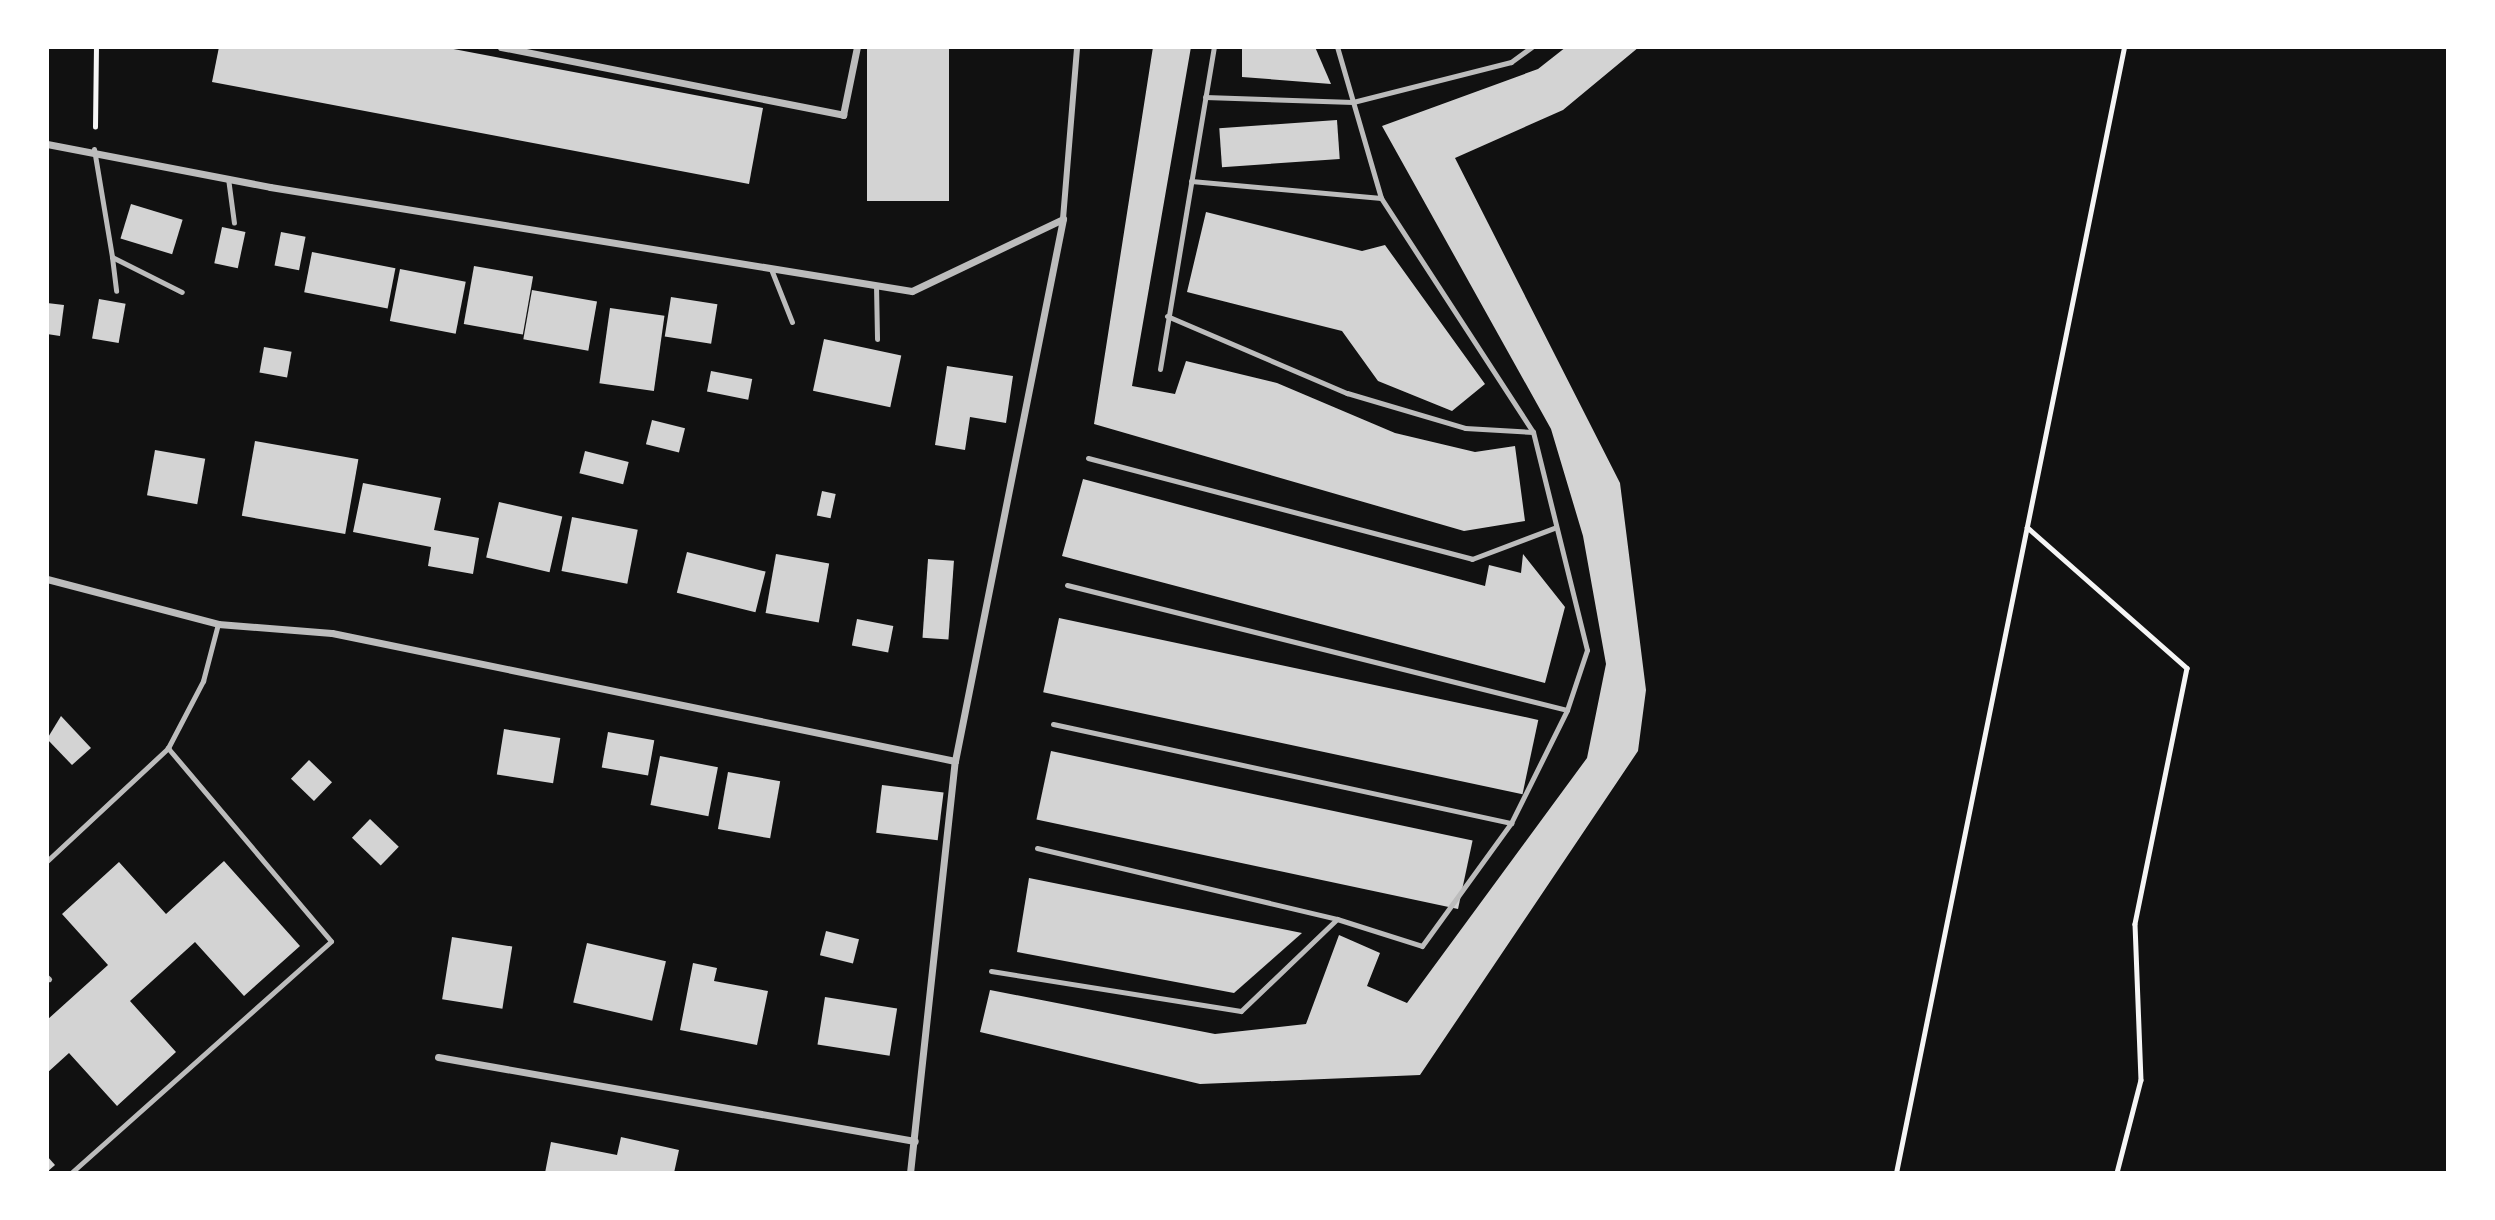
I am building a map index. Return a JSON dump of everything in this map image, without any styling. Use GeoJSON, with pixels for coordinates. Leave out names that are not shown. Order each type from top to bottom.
{"type":"FeatureCollection","features":[{"type":"Feature","properties":{"kind":"street"},"geometry":{"type":"LineString","coordinates":[[501,47],[843,115],[857,47]]}},
{"type":"Feature","properties":{"kind":"street"},"geometry":{"type":"LineString","coordinates":[[910,1173],[955,761],[1063,219],[1077,47]]}},
{"type":"Feature","properties":{"kind":"street"},"geometry":{"type":"LineString","coordinates":[[47,144],[94,149],[229,178],[912,291],[1063,219]]}},
{"type":"Feature","properties":{"kind":"street"},"geometry":{"type":"LineString","coordinates":[[47,579],[218,624],[332,633],[955,761]]}},
{"type":"Feature","properties":{"kind":"street"},"geometry":{"type":"LineString","coordinates":[[438,1057],[915,1141]]}},
{"type":"Feature","properties":{"kind":"lane"},"geometry":{"type":"LineString","coordinates":[[1160,369],[1214,47]]}},
{"type":"Feature","properties":{"kind":"lane"},"geometry":{"type":"LineString","coordinates":[[1037,848],[1337,919],[1422,946],[1511,823],[1567,710],[1587,650],[1554,528],[1534,432],[1381,198],[1337,47]]}},
{"type":"Feature","properties":{"kind":"lane"},"geometry":{"type":"LineString","coordinates":[[1206,97],[1353,102],[1511,62],[1532,47]]}},
{"type":"Feature","properties":{"kind":"lane"},"geometry":{"type":"LineString","coordinates":[[94,149],[116,291]]}},
{"type":"Feature","properties":{"kind":"lane"},"geometry":{"type":"LineString","coordinates":[[229,178],[234,223]]}},
{"type":"Feature","properties":{"kind":"lane"},"geometry":{"type":"LineString","coordinates":[[1191,181],[1381,198]]}},
{"type":"Feature","properties":{"kind":"lane"},"geometry":{"type":"LineString","coordinates":[[112,257],[182,292]]}},
{"type":"Feature","properties":{"kind":"lane"},"geometry":{"type":"LineString","coordinates":[[771,269],[792,322]]}},
{"type":"Feature","properties":{"kind":"lane"},"geometry":{"type":"LineString","coordinates":[[876,285],[877,339]]}},
{"type":"Feature","properties":{"kind":"lane"},"geometry":{"type":"LineString","coordinates":[[1167,316],[1347,393],[1465,428],[1534,432]]}},
{"type":"Feature","properties":{"kind":"lane"},"geometry":{"type":"LineString","coordinates":[[1088,458],[1472,559],[1554,528]]}},
{"type":"Feature","properties":{"kind":"lane"},"geometry":{"type":"LineString","coordinates":[[1067,585],[1567,710]]}},
{"type":"Feature","properties":{"kind":"lane"},"geometry":{"type":"LineString","coordinates":[[47,861],[168,748],[203,681],[218,624]]}},
{"type":"Feature","properties":{"kind":"lane"},"geometry":{"type":"LineString","coordinates":[[1053,724],[1511,823]]}},
{"type":"Feature","properties":{"kind":"lane"},"geometry":{"type":"LineString","coordinates":[[71,1173],[331,941],[168,748]]}},
{"type":"Feature","properties":{"kind":"lane"},"geometry":{"type":"LineString","coordinates":[[991,971],[1241,1011],[1337,919]]}},
{"type":"Feature","properties":{"kind":"path"},"geometry":{"type":"LineString","coordinates":[[94,149],[96,47]]}},
{"type":"Feature","properties":{"kind":"path"},"geometry":{"type":"LineString","coordinates":[[1896,1173],[2124,47]]}},
{"type":"Feature","properties":{"kind":"path"},"geometry":{"type":"LineString","coordinates":[[2027,527],[2187,668],[2135,924],[2141,1080],[2117,1173]]}},
{"type":"Feature","properties":{"kind":"building"},"geometry":{"type":"Polygon","coordinates":[[[219,47],[443,47],[763,108],[749,184],[212,82],[219,47]]]}},
{"type":"Feature","properties":{"kind":"building"},"geometry":{"type":"Polygon","coordinates":[[[867,47],[949,47],[949,201],[867,201],[867,47]]]}},
{"type":"Feature","properties":{"kind":"building"},"geometry":{"type":"Polygon","coordinates":[[[1153,47],[1191,47],[1132,386],[1175,394],[1186,361],[1277,383],[1395,433],[1475,452],[1515,446],[1525,521],[1464,531],[1094,424],[1153,47]]]}},
{"type":"Feature","properties":{"kind":"building"},"geometry":{"type":"Polygon","coordinates":[[[1242,47],[1315,47],[1331,84],[1242,77],[1242,47]]]}},
{"type":"Feature","properties":{"kind":"building"},"geometry":{"type":"Polygon","coordinates":[[[1566,47],[1639,47],[1563,110],[1455,158],[1620,483],[1646,690],[1638,751],[1420,1075],[1200,1084],[980,1032],[990,990],[1215,1034],[1306,1024],[1339,935],[1380,953],[1367,986],[1407,1003],[1587,758],[1606,664],[1583,536],[1551,429],[1382,126],[1538,69],[1566,47]]]}},
{"type":"Feature","properties":{"kind":"building"},"geometry":{"type":"Polygon","coordinates":[[[1337,120],[1340,159],[1222,167],[1219,128],[1337,120]]]}},
{"type":"Feature","properties":{"kind":"building"},"geometry":{"type":"Polygon","coordinates":[[[131,204],[183,220],[172,254],[120,238],[131,204]]]}},
{"type":"Feature","properties":{"kind":"building"},"geometry":{"type":"Polygon","coordinates":[[[1206,212],[1362,251],[1385,245],[1485,384],[1452,411],[1378,381],[1342,331],[1187,292],[1206,212]]]}},
{"type":"Feature","properties":{"kind":"building"},"geometry":{"type":"Polygon","coordinates":[[[222,227],[245,232],[238,268],[214,263],[222,227]]]}},
{"type":"Feature","properties":{"kind":"building"},"geometry":{"type":"Polygon","coordinates":[[[281,232],[306,237],[299,270],[275,265],[281,232]]]}},
{"type":"Feature","properties":{"kind":"building"},"geometry":{"type":"Polygon","coordinates":[[[312,252],[395,268],[388,308],[304,292],[312,252]]]}},
{"type":"Feature","properties":{"kind":"building"},"geometry":{"type":"Polygon","coordinates":[[[474,266],[533,276],[523,335],[464,324],[474,266]]]}},
{"type":"Feature","properties":{"kind":"building"},"geometry":{"type":"Polygon","coordinates":[[[400,269],[466,282],[456,334],[390,321],[400,269]]]}},
{"type":"Feature","properties":{"kind":"building"},"geometry":{"type":"Polygon","coordinates":[[[532,290],[597,301],[588,351],[523,339],[532,290]]]}},
{"type":"Feature","properties":{"kind":"building"},"geometry":{"type":"Polygon","coordinates":[[[671,297],[717,304],[711,344],[665,337],[671,297]]]}},
{"type":"Feature","properties":{"kind":"building"},"geometry":{"type":"Polygon","coordinates":[[[99,299],[126,304],[119,343],[92,338],[99,299]]]}},
{"type":"Feature","properties":{"kind":"building"},"geometry":{"type":"Polygon","coordinates":[[[47,303],[64,305],[60,336],[47,334],[47,303]]]}},
{"type":"Feature","properties":{"kind":"building"},"geometry":{"type":"Polygon","coordinates":[[[610,308],[664,316],[654,391],[599,383],[610,308]]]}},
{"type":"Feature","properties":{"kind":"building"},"geometry":{"type":"Polygon","coordinates":[[[824,339],[901,355],[890,407],[813,391],[824,339]]]}},
{"type":"Feature","properties":{"kind":"building"},"geometry":{"type":"Polygon","coordinates":[[[264,347],[292,352],[287,377],[259,373],[264,347]]]}},
{"type":"Feature","properties":{"kind":"building"},"geometry":{"type":"Polygon","coordinates":[[[947,366],[1013,376],[1006,423],[970,417],[965,450],[935,445],[947,366]]]}},
{"type":"Feature","properties":{"kind":"building"},"geometry":{"type":"Polygon","coordinates":[[[711,371],[752,379],[748,400],[707,392],[711,371]]]}},
{"type":"Feature","properties":{"kind":"building"},"geometry":{"type":"Polygon","coordinates":[[[652,420],[685,428],[679,452],[646,444],[652,420]]]}},
{"type":"Feature","properties":{"kind":"building"},"geometry":{"type":"Polygon","coordinates":[[[255,441],[358,459],[345,534],[242,516],[255,441]]]}},
{"type":"Feature","properties":{"kind":"building"},"geometry":{"type":"Polygon","coordinates":[[[155,450],[205,459],[197,504],[147,495],[155,450]]]}},
{"type":"Feature","properties":{"kind":"building"},"geometry":{"type":"Polygon","coordinates":[[[585,451],[629,462],[623,484],[579,473],[585,451]]]}},
{"type":"Feature","properties":{"kind":"building"},"geometry":{"type":"Polygon","coordinates":[[[1083,479],[1485,586],[1489,565],[1521,573],[1523,554],[1565,607],[1545,683],[1062,556],[1083,479]]]}},
{"type":"Feature","properties":{"kind":"building"},"geometry":{"type":"Polygon","coordinates":[[[363,483],[441,498],[434,530],[479,538],[473,574],[428,566],[431,547],[353,532],[363,483]]]}},
{"type":"Feature","properties":{"kind":"building"},"geometry":{"type":"Polygon","coordinates":[[[822,491],[836,494],[830,518],[817,515],[822,491]]]}},
{"type":"Feature","properties":{"kind":"building"},"geometry":{"type":"Polygon","coordinates":[[[499,502],[562,517],[550,572],[486,558],[499,502]]]}},
{"type":"Feature","properties":{"kind":"building"},"geometry":{"type":"Polygon","coordinates":[[[572,517],[638,530],[627,584],[562,571],[572,517]]]}},
{"type":"Feature","properties":{"kind":"building"},"geometry":{"type":"Polygon","coordinates":[[[687,552],[766,572],[755,612],[677,593],[687,552]]]}},
{"type":"Feature","properties":{"kind":"building"},"geometry":{"type":"Polygon","coordinates":[[[776,554],[829,563],[819,622],[766,613],[776,554]]]}},
{"type":"Feature","properties":{"kind":"building"},"geometry":{"type":"Polygon","coordinates":[[[928,559],[954,561],[948,640],[922,638],[928,559]]]}},
{"type":"Feature","properties":{"kind":"building"},"geometry":{"type":"Polygon","coordinates":[[[1059,618],[1538,720],[1522,794],[1043,692],[1059,618]]]}},
{"type":"Feature","properties":{"kind":"building"},"geometry":{"type":"Polygon","coordinates":[[[857,619],[893,626],[888,653],[852,646],[857,619]]]}},
{"type":"Feature","properties":{"kind":"building"},"geometry":{"type":"Polygon","coordinates":[[[61,716],[91,748],[72,765],[47,739],[61,716]]]}},
{"type":"Feature","properties":{"kind":"building"},"geometry":{"type":"Polygon","coordinates":[[[504,729],[560,738],[553,783],[497,774],[504,729]]]}},
{"type":"Feature","properties":{"kind":"building"},"geometry":{"type":"Polygon","coordinates":[[[608,732],[654,740],[648,776],[602,767],[608,732]]]}},
{"type":"Feature","properties":{"kind":"building"},"geometry":{"type":"Polygon","coordinates":[[[1051,751],[1473,841],[1458,909],[1036,819],[1051,751]]]}},
{"type":"Feature","properties":{"kind":"building"},"geometry":{"type":"Polygon","coordinates":[[[660,756],[718,767],[708,816],[650,805],[660,756]]]}},
{"type":"Feature","properties":{"kind":"building"},"geometry":{"type":"Polygon","coordinates":[[[309,760],[332,782],[314,801],[291,779],[309,760]]]}},
{"type":"Feature","properties":{"kind":"building"},"geometry":{"type":"Polygon","coordinates":[[[728,772],[780,781],[770,838],[718,829],[728,772]]]}},
{"type":"Feature","properties":{"kind":"building"},"geometry":{"type":"Polygon","coordinates":[[[882,785],[944,793],[938,840],[876,833],[882,785]]]}},
{"type":"Feature","properties":{"kind":"building"},"geometry":{"type":"Polygon","coordinates":[[[370,819],[399,847],[381,865],[352,838],[370,819]]]}},
{"type":"Feature","properties":{"kind":"building"},"geometry":{"type":"Polygon","coordinates":[[[224,861],[300,946],[244,996],[195,942],[130,1001],[176,1052],[117,1106],[69,1053],[47,1073],[47,1020],[108,965],[62,914],[119,862],[166,914],[224,861]]]}},
{"type":"Feature","properties":{"kind":"building"},"geometry":{"type":"Polygon","coordinates":[[[1029,878],[1302,933],[1234,993],[1017,952],[1029,878]]]}},
{"type":"Feature","properties":{"kind":"building"},"geometry":{"type":"Polygon","coordinates":[[[826,931],[859,939],[853,963],[820,955],[826,931]]]}},
{"type":"Feature","properties":{"kind":"building"},"geometry":{"type":"Polygon","coordinates":[[[452,937],[512,947],[502,1009],[442,999],[452,937]]]}},
{"type":"Feature","properties":{"kind":"building"},"geometry":{"type":"Polygon","coordinates":[[[587,943],[666,961],[652,1021],[573,1002],[587,943]]]}},
{"type":"Feature","properties":{"kind":"building"},"geometry":{"type":"Polygon","coordinates":[[[693,963],[717,968],[714,981],[768,991],[757,1045],[680,1030],[693,963]]]}},
{"type":"Feature","properties":{"kind":"building"},"geometry":{"type":"Polygon","coordinates":[[[825,997],[897,1008],[890,1056],[817,1044],[825,997]]]}},
{"type":"Feature","properties":{"kind":"building"},"geometry":{"type":"Polygon","coordinates":[[[621,1137],[679,1150],[674,1173],[545,1173],[551,1142],[617,1155],[621,1137]]]}},
{"type":"Feature","properties":{"kind":"building"},"geometry":{"type":"Polygon","coordinates":[[[47,1156],[55,1165],[47,1172],[47,1156]]]}}]}
